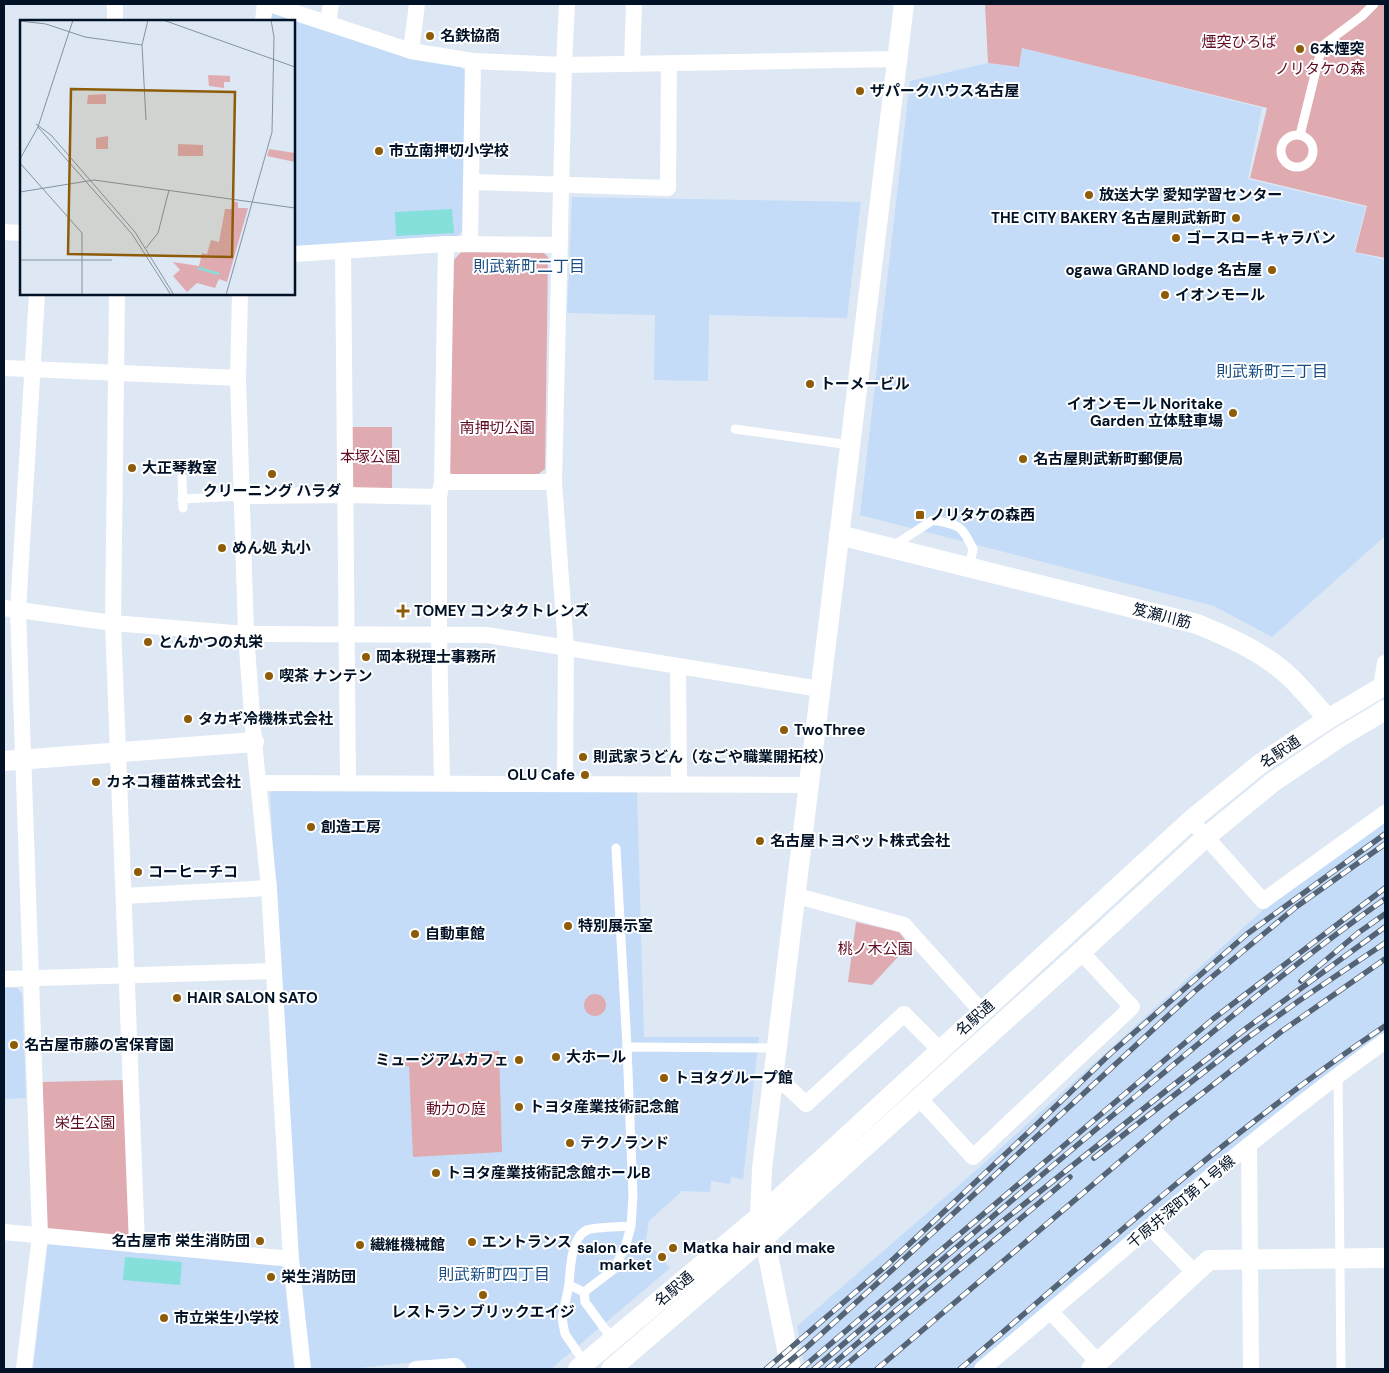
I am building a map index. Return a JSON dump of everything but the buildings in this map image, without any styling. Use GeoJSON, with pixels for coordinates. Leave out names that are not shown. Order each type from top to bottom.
{"type":"FeatureCollection","features":[{"type":"Feature","properties":{"kind":"street"},"geometry":{"type":"LineString","coordinates":[[115,4],[115,20]]}},
{"type":"Feature","properties":{"kind":"street"},"geometry":{"type":"LineString","coordinates":[[263,20],[265,4]]}},
{"type":"Feature","properties":{"kind":"street"},"geometry":{"type":"LineString","coordinates":[[270,4],[412,51],[473,61],[564,65],[897,59]]}},
{"type":"Feature","properties":{"kind":"street"},"geometry":{"type":"LineString","coordinates":[[328,23],[331,4]]}},
{"type":"Feature","properties":{"kind":"street"},"geometry":{"type":"LineString","coordinates":[[412,51],[417,4]]}},
{"type":"Feature","properties":{"kind":"street"},"geometry":{"type":"LineString","coordinates":[[565,783],[566,648],[554,482],[567,4]]}},
{"type":"Feature","properties":{"kind":"street"},"geometry":{"type":"LineString","coordinates":[[632,64],[634,4]]}},
{"type":"Feature","properties":{"kind":"street"},"geometry":{"type":"LineString","coordinates":[[791,1369],[760,1216],[762,1169],[904,4]]}},
{"type":"Feature","properties":{"kind":"street"},"geometry":{"type":"LineString","coordinates":[[470,243],[473,61]]}},
{"type":"Feature","properties":{"kind":"street"},"geometry":{"type":"LineString","coordinates":[[472,182],[668,188],[669,63]]}},
{"type":"Feature","properties":{"kind":"street"},"geometry":{"type":"LineString","coordinates":[[4,232],[20,233]]}},
{"type":"Feature","properties":{"kind":"street"},"geometry":{"type":"LineString","coordinates":[[295,254],[470,243],[560,245]]}},
{"type":"Feature","properties":{"kind":"street"},"geometry":{"type":"LineString","coordinates":[[442,783],[439,635],[440,489],[446,244]]}},
{"type":"Feature","properties":{"kind":"street"},"geometry":{"type":"LineString","coordinates":[[343,251],[348,783]]}},
{"type":"Feature","properties":{"kind":"street"},"geometry":{"type":"LineString","coordinates":[[24,1369],[40,1235],[30,978],[13,760],[11,609],[34,369],[38,295]]}},
{"type":"Feature","properties":{"kind":"street"},"geometry":{"type":"LineString","coordinates":[[117,295],[113,623],[136,1245]]}},
{"type":"Feature","properties":{"kind":"street"},"geometry":{"type":"LineString","coordinates":[[240,295],[238,378],[246,634],[254,742],[269,888],[291,1259],[303,1369]]}},
{"type":"Feature","properties":{"kind":"street"},"geometry":{"type":"LineString","coordinates":[[4,368],[238,378]]}},
{"type":"Feature","properties":{"kind":"street"},"geometry":{"type":"LineString","coordinates":[[242,496],[345,495],[554,482]]}},
{"type":"Feature","properties":{"kind":"street","name":"笈瀬川筋"},"geometry":{"type":"LineString","coordinates":[[839,535],[1197,624],[1228,636],[1255,651],[1290,678],[1328,719]]}},
{"type":"Feature","properties":{"kind":"street"},"geometry":{"type":"LineString","coordinates":[[11,609],[113,623],[246,634],[487,635],[820,689]]}},
{"type":"Feature","properties":{"kind":"street"},"geometry":{"type":"LineString","coordinates":[[1383,687],[1385,663]]}},
{"type":"Feature","properties":{"kind":"street"},"geometry":{"type":"LineString","coordinates":[[678,666],[679,784]]}},
{"type":"Feature","properties":{"kind":"street","name":"名駅通"},"geometry":{"type":"LineString","coordinates":[[582,1366],[760,1216],[1191,820],[1260,764],[1328,719],[1383,687]]}},
{"type":"Feature","properties":{"kind":"street","name":"名駅通"},"geometry":{"type":"LineString","coordinates":[[611,1369],[764,1237],[1082,952],[1206,837],[1273,782],[1340,737],[1385,710]]}},
{"type":"Feature","properties":{"kind":"street"},"geometry":{"type":"LineString","coordinates":[[13,760],[254,742]]}},
{"type":"Feature","properties":{"kind":"street"},"geometry":{"type":"LineString","coordinates":[[258,784],[565,783],[808,785]]}},
{"type":"Feature","properties":{"kind":"street"},"geometry":{"type":"LineString","coordinates":[[1191,820],[1262,901],[1385,814]]}},
{"type":"Feature","properties":{"kind":"street"},"geometry":{"type":"LineString","coordinates":[[124,896],[269,888]]}},
{"type":"Feature","properties":{"kind":"street"},"geometry":{"type":"LineString","coordinates":[[794,896],[904,924],[982,1012]]}},
{"type":"Feature","properties":{"kind":"street"},"geometry":{"type":"LineString","coordinates":[[919,1098],[973,1157],[1132,1007],[1082,952]]}},
{"type":"Feature","properties":{"kind":"street"},"geometry":{"type":"LineString","coordinates":[[4,979],[273,971]]}},
{"type":"Feature","properties":{"kind":"street"},"geometry":{"type":"LineString","coordinates":[[772,1083],[787,1086],[806,1104],[904,1014],[940,1050]]}},
{"type":"Feature","properties":{"kind":"street","name":"千原井深町第１号線"},"geometry":{"type":"LineString","coordinates":[[982,1369],[1249,1145],[1338,1074],[1385,1041]]}},
{"type":"Feature","properties":{"kind":"street"},"geometry":{"type":"LineString","coordinates":[[1249,1145],[1251,1369]]}},
{"type":"Feature","properties":{"kind":"street"},"geometry":{"type":"LineString","coordinates":[[1150,1227],[1195,1273]]}},
{"type":"Feature","properties":{"kind":"street"},"geometry":{"type":"LineString","coordinates":[[4,1232],[291,1259]]}},
{"type":"Feature","properties":{"kind":"street"},"geometry":{"type":"LineString","coordinates":[[1051,1312],[1098,1365],[1209,1260],[1385,1258]]}},
{"type":"Feature","properties":{"kind":"street"},"geometry":{"type":"LineString","coordinates":[[416,1369],[455,1368]]}},
{"type":"Feature","properties":{"kind":"lane"},"geometry":{"type":"LineString","coordinates":[[1300,135],[1322,46],[1362,16],[1374,4]]}},
{"type":"Feature","properties":{"kind":"lane"},"geometry":{"type":"LineString","coordinates":[[735,429],[850,445]]}},
{"type":"Feature","properties":{"kind":"lane"},"geometry":{"type":"LineString","coordinates":[[182,477],[183,504],[242,496]]}},
{"type":"Feature","properties":{"kind":"lane"},"geometry":{"type":"LineString","coordinates":[[891,548],[934,520],[959,526],[966,533],[974,549],[969,567]]}},
{"type":"Feature","properties":{"kind":"lane"},"geometry":{"type":"LineString","coordinates":[[584,1292],[613,1270],[625,1248],[631,1226],[633,1195],[616,848]]}},
{"type":"Feature","properties":{"kind":"lane"},"geometry":{"type":"LineString","coordinates":[[627,1047],[776,1048]]}},
{"type":"Feature","properties":{"kind":"lane"},"geometry":{"type":"LineString","coordinates":[[1338,1074],[1342,1369]]}},
{"type":"Feature","properties":{"kind":"lane"},"geometry":{"type":"LineString","coordinates":[[582,1366],[565,1334],[562,1318],[569,1285],[571,1260],[578,1238],[587,1230],[631,1226]]}},
{"type":"Feature","properties":{"kind":"lane"},"geometry":{"type":"LineString","coordinates":[[569,1285],[584,1292]]}},
{"type":"Feature","properties":{"kind":"lane"},"geometry":{"type":"LineString","coordinates":[[584,1292],[585,1302],[613,1340]]}},
{"type":"Feature","properties":{"kind":"shaded area","name":"市立南押切小学校"},"geometry":{"type":"Polygon","coordinates":[[[274,12],[460,66],[466,72],[463,230],[455,239],[295,250],[295,20],[268,20],[268,15],[274,12]]]}},
{"type":"Feature","properties":{"kind":"shaded area"},"geometry":{"type":"Polygon","coordinates":[[[1022,48],[1262,108],[1248,179],[1366,207],[1354,252],[1385,260],[1385,536],[1272,637],[1214,606],[860,515],[910,81],[988,63],[1019,67],[1022,48]]]}},
{"type":"Feature","properties":{"kind":"shaded area"},"geometry":{"type":"Polygon","coordinates":[[[572,197],[861,202],[847,318],[709,315],[708,381],[654,380],[655,315],[567,313],[572,197]]]}},
{"type":"Feature","properties":{"kind":"shaded area"},"geometry":{"type":"Polygon","coordinates":[[[452,209],[454,233],[396,236],[395,212],[452,209]]]}},
{"type":"Feature","properties":{"kind":"shaded area","name":"トヨタ産業技術記念館"},"geometry":{"type":"Polygon","coordinates":[[[274,790],[637,791],[644,1037],[759,1037],[743,1179],[731,1177],[730,1184],[711,1181],[710,1192],[682,1191],[649,1221],[646,1240],[670,1268],[551,1369],[468,1369],[457,1358],[349,1369],[310,1369],[296,1258],[270,793],[274,790]]]}},
{"type":"Feature","properties":{"kind":"shaded area"},"geometry":{"type":"Polygon","coordinates":[[[1385,821],[1385,1035],[1181,1192],[973,1369],[805,1369],[797,1326],[981,1166],[1265,908],[1385,821]]]}},
{"type":"Feature","properties":{"kind":"shaded area","name":"名古屋市藤の宮保育園"},"geometry":{"type":"Polygon","coordinates":[[[4,988],[17,988],[22,993],[26,1098],[4,1099],[4,988]]]}},
{"type":"Feature","properties":{"kind":"shaded area","name":"市立栄生小学校"},"geometry":{"type":"Polygon","coordinates":[[[48,1242],[279,1264],[283,1267],[294,1369],[33,1369],[48,1242]]]}},
{"type":"Feature","properties":{"kind":"shaded area"},"geometry":{"type":"Polygon","coordinates":[[[125,1257],[182,1262],[180,1285],[123,1280],[125,1257]]]}},
{"type":"Feature","properties":{"kind":"green space","name":"ノリタケの森"},"geometry":{"type":"Polygon","coordinates":[[[985,4],[1385,4],[1385,258],[1355,252],[1367,206],[1250,178],[1267,108],[1022,48],[1019,67],[988,63],[985,4]]]}},
{"type":"Feature","properties":{"kind":"green space","name":"南押切公園"},"geometry":{"type":"Polygon","coordinates":[[[462,251],[544,253],[548,257],[545,469],[536,476],[453,476],[448,470],[454,260],[462,251]]]}},
{"type":"Feature","properties":{"kind":"green space","name":"本塚公園"},"geometry":{"type":"Polygon","coordinates":[[[348,427],[392,427],[392,492],[348,487],[348,427]]]}},
{"type":"Feature","properties":{"kind":"green space","name":"桃ノ木公園"},"geometry":{"type":"Polygon","coordinates":[[[856,922],[899,932],[909,945],[872,985],[848,982],[856,922]]]}},
{"type":"Feature","properties":{"kind":"green space"},"geometry":{"type":"Polygon","coordinates":[[[595,994],[603,997],[606,1005],[603,1013],[595,1016],[587,1013],[584,1005],[587,997],[595,994]]]}},
{"type":"Feature","properties":{"kind":"green space","name":"動力の庭"},"geometry":{"type":"Polygon","coordinates":[[[499,1051],[502,1152],[413,1157],[409,1066],[395,1066],[394,1058],[499,1051]]]}},
{"type":"Feature","properties":{"kind":"green space","name":"栄生公園"},"geometry":{"type":"Polygon","coordinates":[[[124,1080],[130,1234],[125,1239],[50,1231],[47,1228],[42,1082],[124,1080]]]}},
{"type":"Feature","properties":{"kind":"railway"},"geometry":{"type":"LineString","coordinates":[[766,1369],[887,1265],[1111,1053],[1247,934],[1385,834]]}},
{"type":"Feature","properties":{"kind":"railway"},"geometry":{"type":"LineString","coordinates":[[780,1369],[892,1270],[1195,991],[1296,907],[1385,844]]}},
{"type":"Feature","properties":{"kind":"railway"},"geometry":{"type":"LineString","coordinates":[[801,1369],[1213,1019],[1385,888]]}},
{"type":"Feature","properties":{"kind":"railway"},"geometry":{"type":"LineString","coordinates":[[814,1369],[1210,1034],[1355,920],[1385,899]]}},
{"type":"Feature","properties":{"kind":"railway"},"geometry":{"type":"LineString","coordinates":[[1301,981],[1358,933],[1385,914]]}},
{"type":"Feature","properties":{"kind":"railway"},"geometry":{"type":"LineString","coordinates":[[827,1369],[978,1241],[1167,1090],[1248,1027],[1385,927]]}},
{"type":"Feature","properties":{"kind":"railway"},"geometry":{"type":"LineString","coordinates":[[1094,1158],[1246,1039],[1385,943]]}},
{"type":"Feature","properties":{"kind":"railway"},"geometry":{"type":"LineString","coordinates":[[877,1369],[1172,1117],[1282,1031],[1385,959]]}},
{"type":"Feature","properties":{"kind":"railway"},"geometry":{"type":"LineString","coordinates":[[960,1369],[1115,1235],[1221,1148],[1329,1065],[1385,1026]]}},
{"type":"Feature","properties":{"kind":"railway"},"geometry":{"type":"LineString","coordinates":[[841,1369],[1070,1177]]}},
{"type":"Feature","properties":{"kind":"place","name":"名鉄協商"},"geometry":{"type":"Point","coordinates":[430,36]}},
{"type":"Feature","properties":{"kind":"place","name":"6本煙突"},"geometry":{"type":"Point","coordinates":[1300,49]}},
{"type":"Feature","properties":{"kind":"place","name":"ザパークハウス名古屋"},"geometry":{"type":"Point","coordinates":[860,91]}},
{"type":"Feature","properties":{"kind":"place","name":"市立南押切小学校"},"geometry":{"type":"Point","coordinates":[379,151]}},
{"type":"Feature","properties":{"kind":"place","name":"放送大学 愛知学習センター"},"geometry":{"type":"Point","coordinates":[1089,195]}},
{"type":"Feature","properties":{"kind":"place","name":"THE CITY BAKERY 名古屋則武新町"},"geometry":{"type":"Point","coordinates":[1236,218]}},
{"type":"Feature","properties":{"kind":"place","name":"ゴースローキャラバン"},"geometry":{"type":"Point","coordinates":[1176,238]}},
{"type":"Feature","properties":{"kind":"place","name":"ogawa GRAND lodge 名古屋"},"geometry":{"type":"Point","coordinates":[1272,270]}},
{"type":"Feature","properties":{"kind":"place","name":"イオンモール"},"geometry":{"type":"Point","coordinates":[1165,295]}},
{"type":"Feature","properties":{"kind":"place","name":"トーメービル"},"geometry":{"type":"Point","coordinates":[810,384]}},
{"type":"Feature","properties":{"kind":"place","name":"イオンモール Noritake Garden 立体駐車場"},"geometry":{"type":"Point","coordinates":[1233,413]}},
{"type":"Feature","properties":{"kind":"place","name":"名古屋則武新町郵便局"},"geometry":{"type":"Point","coordinates":[1023,459]}},
{"type":"Feature","properties":{"kind":"place","name":"大正琴教室"},"geometry":{"type":"Point","coordinates":[132,468]}},
{"type":"Feature","properties":{"kind":"place","name":"クリーニング ハラダ"},"geometry":{"type":"Point","coordinates":[272,474]}},
{"type":"Feature","properties":{"kind":"place","name":"ノリタケの森西"},"geometry":{"type":"Point","coordinates":[920,515]}},
{"type":"Feature","properties":{"kind":"place","name":"めん処 丸小"},"geometry":{"type":"Point","coordinates":[222,548]}},
{"type":"Feature","properties":{"kind":"place","name":"TOMEY コンタクトレンズ"},"geometry":{"type":"Point","coordinates":[403,611]}},
{"type":"Feature","properties":{"kind":"place","name":"とんかつの丸栄"},"geometry":{"type":"Point","coordinates":[148,642]}},
{"type":"Feature","properties":{"kind":"place","name":"岡本税理士事務所"},"geometry":{"type":"Point","coordinates":[366,657]}},
{"type":"Feature","properties":{"kind":"place","name":"喫茶 ナンテン"},"geometry":{"type":"Point","coordinates":[269,676]}},
{"type":"Feature","properties":{"kind":"place","name":"タカギ冷機株式会社"},"geometry":{"type":"Point","coordinates":[188,719]}},
{"type":"Feature","properties":{"kind":"place","name":"TwoThree"},"geometry":{"type":"Point","coordinates":[784,730]}},
{"type":"Feature","properties":{"kind":"place","name":"則武家うどん（なごや職業開拓校）"},"geometry":{"type":"Point","coordinates":[583,757]}},
{"type":"Feature","properties":{"kind":"place","name":"OLU Cafe"},"geometry":{"type":"Point","coordinates":[585,775]}},
{"type":"Feature","properties":{"kind":"place","name":"カネコ種苗株式会社"},"geometry":{"type":"Point","coordinates":[96,782]}},
{"type":"Feature","properties":{"kind":"place","name":"創造工房"},"geometry":{"type":"Point","coordinates":[311,827]}},
{"type":"Feature","properties":{"kind":"place","name":"名古屋トヨペット株式会社"},"geometry":{"type":"Point","coordinates":[760,841]}},
{"type":"Feature","properties":{"kind":"place","name":"コーヒーチコ"},"geometry":{"type":"Point","coordinates":[138,872]}},
{"type":"Feature","properties":{"kind":"place","name":"特別展示室"},"geometry":{"type":"Point","coordinates":[568,926]}},
{"type":"Feature","properties":{"kind":"place","name":"自動車館"},"geometry":{"type":"Point","coordinates":[415,934]}},
{"type":"Feature","properties":{"kind":"place","name":"HAIR SALON SATO"},"geometry":{"type":"Point","coordinates":[177,998]}},
{"type":"Feature","properties":{"kind":"place","name":"名古屋市藤の宮保育園"},"geometry":{"type":"Point","coordinates":[14,1045]}},
{"type":"Feature","properties":{"kind":"place","name":"大ホール"},"geometry":{"type":"Point","coordinates":[556,1057]}},
{"type":"Feature","properties":{"kind":"place","name":"ミュージアムカフェ"},"geometry":{"type":"Point","coordinates":[519,1060]}},
{"type":"Feature","properties":{"kind":"place","name":"トヨタグループ館"},"geometry":{"type":"Point","coordinates":[664,1078]}},
{"type":"Feature","properties":{"kind":"place","name":"トヨタ産業技術記念館"},"geometry":{"type":"Point","coordinates":[519,1107]}},
{"type":"Feature","properties":{"kind":"place","name":"テクノランド"},"geometry":{"type":"Point","coordinates":[570,1143]}},
{"type":"Feature","properties":{"kind":"place","name":"トヨタ産業技術記念館ホールB"},"geometry":{"type":"Point","coordinates":[436,1173]}},
{"type":"Feature","properties":{"kind":"place","name":"名古屋市 栄生消防団"},"geometry":{"type":"Point","coordinates":[260,1241]}},
{"type":"Feature","properties":{"kind":"place","name":"エントランス"},"geometry":{"type":"Point","coordinates":[472,1242]}},
{"type":"Feature","properties":{"kind":"place","name":"繊維機械館"},"geometry":{"type":"Point","coordinates":[360,1245]}},
{"type":"Feature","properties":{"kind":"place","name":"Matka hair and make"},"geometry":{"type":"Point","coordinates":[673,1248]}},
{"type":"Feature","properties":{"kind":"place","name":"salon cafe market"},"geometry":{"type":"Point","coordinates":[662,1257]}},
{"type":"Feature","properties":{"kind":"place","name":"栄生消防団"},"geometry":{"type":"Point","coordinates":[271,1277]}},
{"type":"Feature","properties":{"kind":"place","name":"レストラン ブリックエイジ"},"geometry":{"type":"Point","coordinates":[483,1295]}},
{"type":"Feature","properties":{"kind":"place","name":"市立栄生小学校"},"geometry":{"type":"Point","coordinates":[164,1318]}},
{"type":"Feature","properties":{"kind":"district","name":"則武新町二丁目"},"geometry":{"type":"Point","coordinates":[529,266]}},
{"type":"Feature","properties":{"kind":"district","name":"則武新町三丁目"},"geometry":{"type":"Point","coordinates":[1272,371]}},
{"type":"Feature","properties":{"kind":"district","name":"則武新町四丁目"},"geometry":{"type":"Point","coordinates":[494,1274]}},
{"type":"Feature","properties":{"kind":"park label","name":"煙突ひろば"},"geometry":{"type":"Point","coordinates":[1239,42]}}]}
